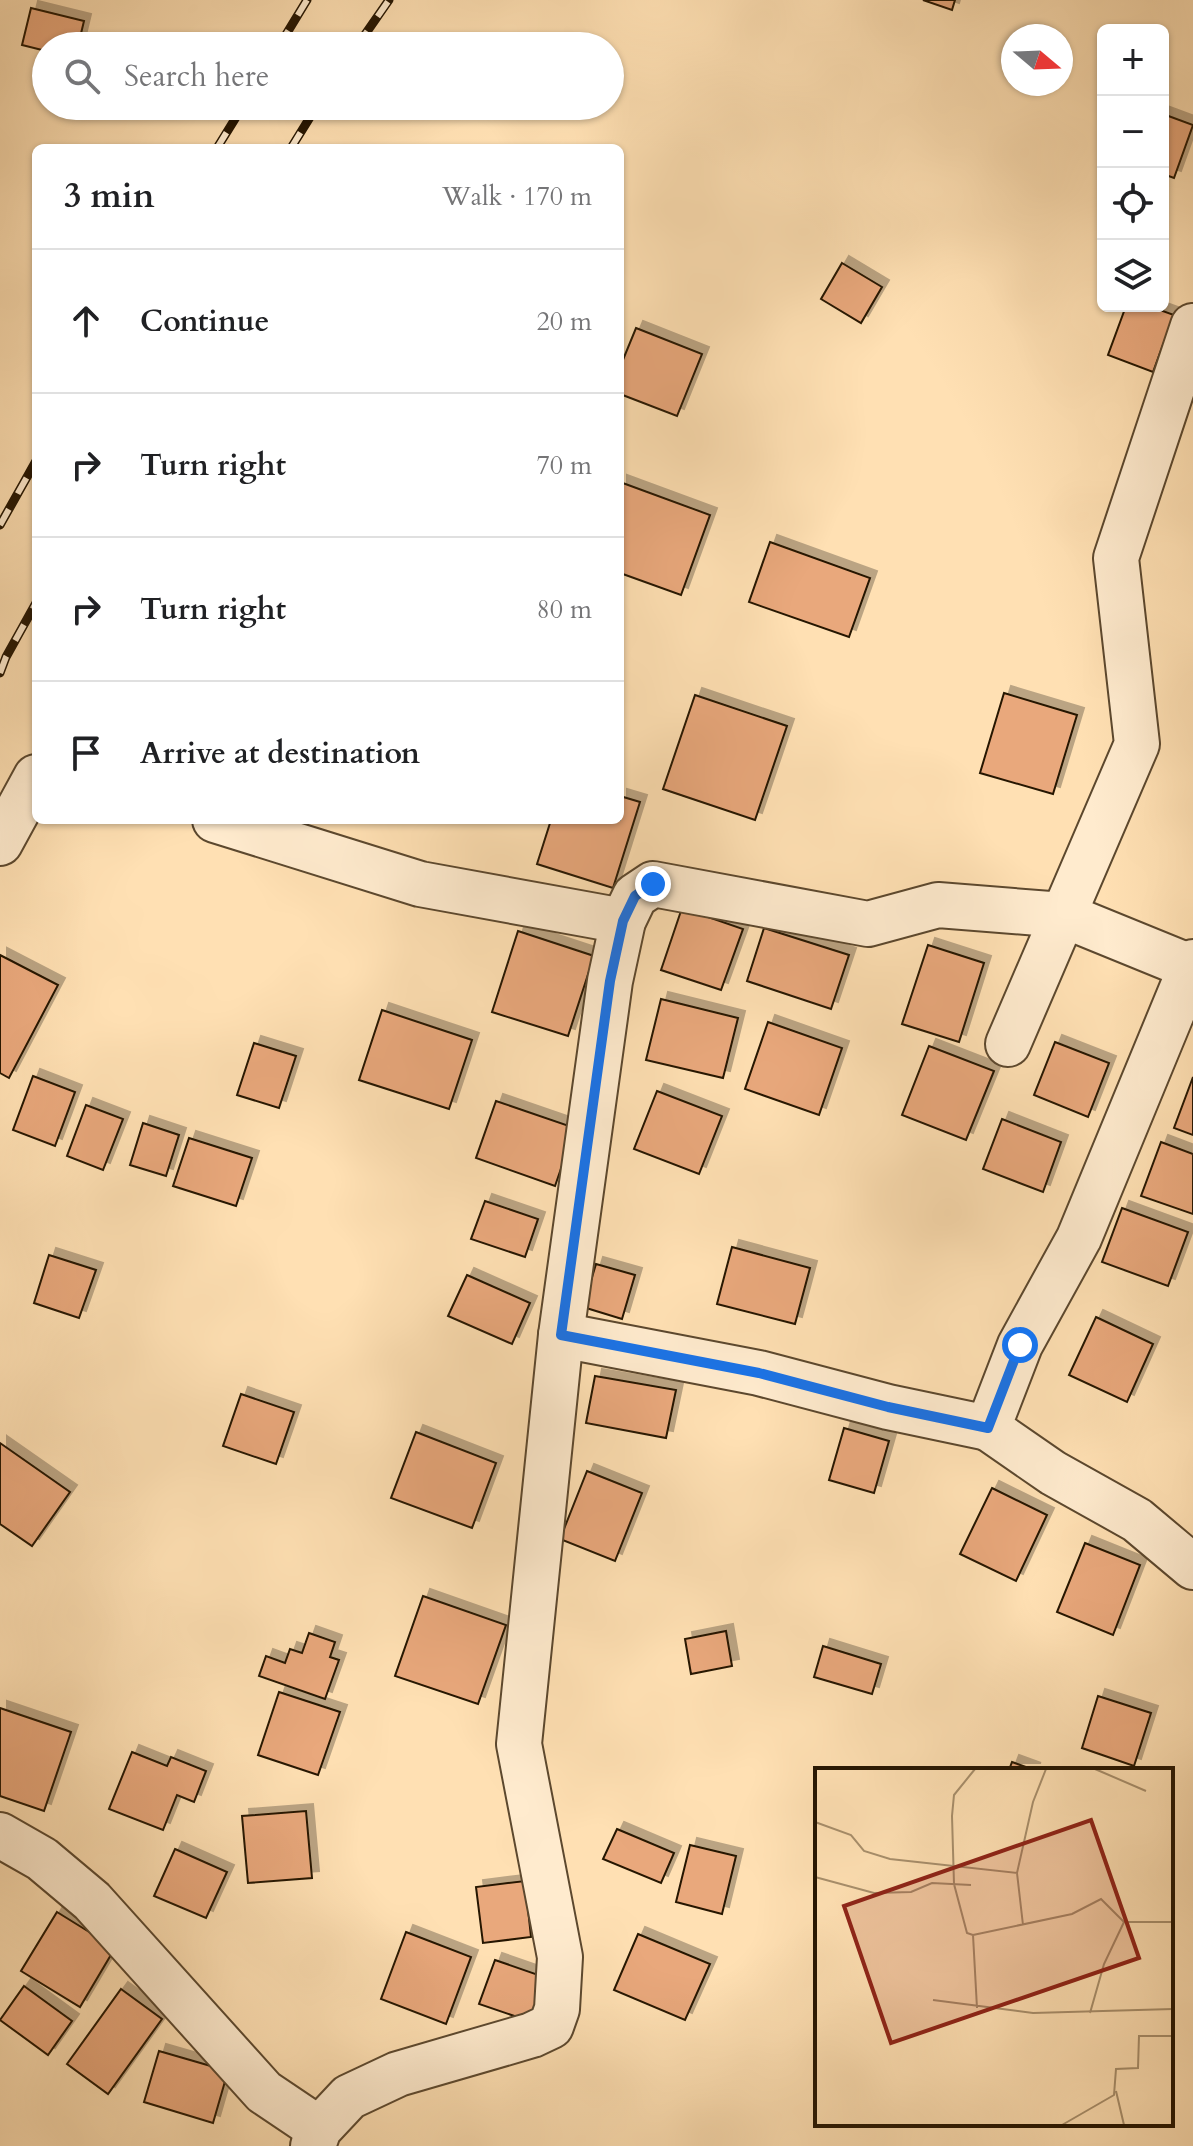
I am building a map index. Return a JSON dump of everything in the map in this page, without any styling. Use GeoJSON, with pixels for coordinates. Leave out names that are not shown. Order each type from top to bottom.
{"type":"FeatureCollection","features":[{"type":"Feature","properties":{"kind":"street"},"geometry":{"type":"LineString","coordinates":[[1008,1044],[1137,744],[1116,558],[1193,326]]}},
{"type":"Feature","properties":{"kind":"street"},"geometry":{"type":"LineString","coordinates":[[0,843],[32,784]]}},
{"type":"Feature","properties":{"kind":"street"},"geometry":{"type":"LineString","coordinates":[[228,824],[420,884],[623,921]]}},
{"type":"Feature","properties":{"kind":"street"},"geometry":{"type":"LineString","coordinates":[[0,1835],[42,1859],[92,1901],[264,2092],[316,2138],[349,2097],[398,2074],[532,2035],[551,2026],[557,2009],[560,1957],[519,1744],[561,1335],[610,981],[623,921],[635,896],[653,884],[868,924],[938,905],[1063,915],[1192,966],[1079,1238],[1020,1345],[988,1428]]}},
{"type":"Feature","properties":{"kind":"street"},"geometry":{"type":"LineString","coordinates":[[561,1335],[759,1373],[888,1407],[988,1428],[1053,1473],[1137,1520],[1193,1567]]}},
{"type":"Feature","properties":{"kind":"building"},"geometry":{"type":"Polygon","coordinates":[[[923,0],[955,0],[952,10],[923,0]]]}},
{"type":"Feature","properties":{"kind":"building"},"geometry":{"type":"Polygon","coordinates":[[[31,8],[84,21],[81,32],[32,32],[32,48],[22,45],[31,8]]]}},
{"type":"Feature","properties":{"kind":"building"},"geometry":{"type":"Polygon","coordinates":[[[1169,116],[1193,125],[1174,178],[1169,176],[1169,116]]]}},
{"type":"Feature","properties":{"kind":"building"},"geometry":{"type":"Polygon","coordinates":[[[842,263],[882,287],[861,323],[821,299],[842,263]]]}},
{"type":"Feature","properties":{"kind":"building"},"geometry":{"type":"Polygon","coordinates":[[[1124,312],[1166,312],[1174,315],[1153,372],[1108,355],[1124,312]]]}},
{"type":"Feature","properties":{"kind":"building"},"geometry":{"type":"Polygon","coordinates":[[[636,328],[702,354],[677,416],[624,396],[624,357],[636,328]]]}},
{"type":"Feature","properties":{"kind":"building"},"geometry":{"type":"Polygon","coordinates":[[[624,483],[710,515],[681,595],[624,574],[624,483]]]}},
{"type":"Feature","properties":{"kind":"building"},"geometry":{"type":"Polygon","coordinates":[[[770,542],[870,578],[849,637],[749,602],[770,542]]]}},
{"type":"Feature","properties":{"kind":"building"},"geometry":{"type":"Polygon","coordinates":[[[1004,693],[1077,715],[1053,794],[980,773],[1004,693]]]}},
{"type":"Feature","properties":{"kind":"building"},"geometry":{"type":"Polygon","coordinates":[[[695,695],[787,726],[755,820],[663,789],[695,695]]]}},
{"type":"Feature","properties":{"kind":"building"},"geometry":{"type":"Polygon","coordinates":[[[624,797],[640,802],[613,888],[537,864],[550,824],[624,824],[624,797]]]}},
{"type":"Feature","properties":{"kind":"building"},"geometry":{"type":"Polygon","coordinates":[[[682,908],[743,929],[721,990],[661,970],[682,908]]]}},
{"type":"Feature","properties":{"kind":"building"},"geometry":{"type":"Polygon","coordinates":[[[764,928],[849,955],[831,1009],[747,981],[764,928]]]}},
{"type":"Feature","properties":{"kind":"building"},"geometry":{"type":"Polygon","coordinates":[[[518,931],[594,956],[568,1036],[492,1012],[518,931]]]}},
{"type":"Feature","properties":{"kind":"building"},"geometry":{"type":"Polygon","coordinates":[[[928,945],[984,963],[959,1042],[902,1024],[928,945]]]}},
{"type":"Feature","properties":{"kind":"building"},"geometry":{"type":"Polygon","coordinates":[[[0,955],[58,985],[9,1078],[0,1073],[0,955]]]}},
{"type":"Feature","properties":{"kind":"building"},"geometry":{"type":"Polygon","coordinates":[[[661,999],[738,1018],[723,1078],[646,1060],[661,999]]]}},
{"type":"Feature","properties":{"kind":"building"},"geometry":{"type":"Polygon","coordinates":[[[382,1010],[472,1040],[449,1109],[359,1080],[382,1010]]]}},
{"type":"Feature","properties":{"kind":"building"},"geometry":{"type":"Polygon","coordinates":[[[768,1022],[842,1048],[819,1115],[745,1089],[768,1022]]]}},
{"type":"Feature","properties":{"kind":"building"},"geometry":{"type":"Polygon","coordinates":[[[1055,1042],[1109,1063],[1088,1117],[1034,1095],[1055,1042]]]}},
{"type":"Feature","properties":{"kind":"building"},"geometry":{"type":"Polygon","coordinates":[[[254,1043],[296,1056],[279,1108],[237,1095],[254,1043]]]}},
{"type":"Feature","properties":{"kind":"building"},"geometry":{"type":"Polygon","coordinates":[[[929,1046],[994,1071],[966,1140],[902,1115],[929,1046]]]}},
{"type":"Feature","properties":{"kind":"building"},"geometry":{"type":"Polygon","coordinates":[[[33,1076],[75,1092],[55,1146],[13,1130],[33,1076]]]}},
{"type":"Feature","properties":{"kind":"building"},"geometry":{"type":"Polygon","coordinates":[[[1193,1077],[1193,1135],[1174,1128],[1193,1077]]]}},
{"type":"Feature","properties":{"kind":"building"},"geometry":{"type":"Polygon","coordinates":[[[657,1091],[722,1116],[699,1174],[634,1149],[657,1091]]]}},
{"type":"Feature","properties":{"kind":"building"},"geometry":{"type":"Polygon","coordinates":[[[496,1101],[575,1128],[555,1186],[476,1158],[496,1101]]]}},
{"type":"Feature","properties":{"kind":"building"},"geometry":{"type":"Polygon","coordinates":[[[86,1105],[123,1119],[103,1170],[67,1156],[86,1105]]]}},
{"type":"Feature","properties":{"kind":"building"},"geometry":{"type":"Polygon","coordinates":[[[1002,1119],[1061,1142],[1043,1192],[983,1169],[1002,1119]]]}},
{"type":"Feature","properties":{"kind":"building"},"geometry":{"type":"Polygon","coordinates":[[[143,1123],[179,1135],[166,1176],[130,1165],[143,1123]]]}},
{"type":"Feature","properties":{"kind":"building"},"geometry":{"type":"Polygon","coordinates":[[[189,1138],[252,1158],[236,1206],[173,1186],[189,1138]]]}},
{"type":"Feature","properties":{"kind":"building"},"geometry":{"type":"Polygon","coordinates":[[[1161,1142],[1193,1154],[1193,1214],[1141,1196],[1161,1142]]]}},
{"type":"Feature","properties":{"kind":"building"},"geometry":{"type":"Polygon","coordinates":[[[485,1201],[538,1219],[525,1257],[471,1239],[485,1201]]]}},
{"type":"Feature","properties":{"kind":"building"},"geometry":{"type":"Polygon","coordinates":[[[1122,1208],[1188,1232],[1168,1286],[1102,1262],[1122,1208]]]}},
{"type":"Feature","properties":{"kind":"building"},"geometry":{"type":"Polygon","coordinates":[[[732,1247],[810,1268],[795,1324],[717,1304],[732,1247]]]}},
{"type":"Feature","properties":{"kind":"building"},"geometry":{"type":"Polygon","coordinates":[[[49,1255],[96,1270],[79,1318],[34,1303],[49,1255]]]}},
{"type":"Feature","properties":{"kind":"building"},"geometry":{"type":"Polygon","coordinates":[[[596,1264],[635,1275],[622,1319],[583,1307],[596,1264]]]}},
{"type":"Feature","properties":{"kind":"building"},"geometry":{"type":"Polygon","coordinates":[[[467,1275],[530,1303],[512,1344],[448,1316],[467,1275]]]}},
{"type":"Feature","properties":{"kind":"building"},"geometry":{"type":"Polygon","coordinates":[[[1096,1317],[1153,1344],[1127,1402],[1069,1375],[1096,1317]]]}},
{"type":"Feature","properties":{"kind":"building"},"geometry":{"type":"Polygon","coordinates":[[[595,1376],[676,1390],[666,1438],[586,1423],[595,1376]]]}},
{"type":"Feature","properties":{"kind":"building"},"geometry":{"type":"Polygon","coordinates":[[[241,1394],[294,1412],[276,1464],[223,1446],[241,1394]]]}},
{"type":"Feature","properties":{"kind":"building"},"geometry":{"type":"Polygon","coordinates":[[[844,1428],[889,1441],[874,1493],[829,1480],[844,1428]]]}},
{"type":"Feature","properties":{"kind":"building"},"geometry":{"type":"Polygon","coordinates":[[[416,1432],[496,1463],[472,1528],[391,1498],[416,1432]]]}},
{"type":"Feature","properties":{"kind":"building"},"geometry":{"type":"Polygon","coordinates":[[[0,1443],[70,1492],[32,1546],[0,1524],[0,1443]]]}},
{"type":"Feature","properties":{"kind":"building"},"geometry":{"type":"Polygon","coordinates":[[[587,1471],[642,1493],[615,1561],[560,1539],[587,1471]]]}},
{"type":"Feature","properties":{"kind":"building"},"geometry":{"type":"Polygon","coordinates":[[[992,1488],[1047,1515],[1016,1581],[960,1554],[992,1488]]]}},
{"type":"Feature","properties":{"kind":"building"},"geometry":{"type":"Polygon","coordinates":[[[1085,1543],[1140,1565],[1113,1635],[1057,1612],[1085,1543]]]}},
{"type":"Feature","properties":{"kind":"building"},"geometry":{"type":"Polygon","coordinates":[[[423,1596],[506,1625],[478,1704],[395,1676],[423,1596]]]}},
{"type":"Feature","properties":{"kind":"building"},"geometry":{"type":"Polygon","coordinates":[[[726,1631],[732,1666],[691,1674],[685,1639],[726,1631]]]}},
{"type":"Feature","properties":{"kind":"building"},"geometry":{"type":"Polygon","coordinates":[[[309,1633],[335,1642],[330,1657],[339,1660],[325,1699],[259,1676],[266,1656],[285,1663],[290,1649],[302,1653],[309,1633]]]}},
{"type":"Feature","properties":{"kind":"building"},"geometry":{"type":"Polygon","coordinates":[[[823,1646],[881,1664],[872,1694],[814,1677],[823,1646]]]}},
{"type":"Feature","properties":{"kind":"building"},"geometry":{"type":"Polygon","coordinates":[[[279,1692],[340,1712],[318,1775],[258,1755],[279,1692]]]}},
{"type":"Feature","properties":{"kind":"building"},"geometry":{"type":"Polygon","coordinates":[[[1098,1696],[1151,1713],[1134,1766],[1082,1748],[1098,1696]]]}},
{"type":"Feature","properties":{"kind":"building"},"geometry":{"type":"Polygon","coordinates":[[[0,1708],[71,1732],[44,1811],[0,1796],[0,1708]]]}},
{"type":"Feature","properties":{"kind":"building"},"geometry":{"type":"Polygon","coordinates":[[[132,1752],[167,1766],[171,1757],[206,1771],[194,1802],[177,1795],[163,1830],[109,1809],[132,1752]]]}},
{"type":"Feature","properties":{"kind":"building"},"geometry":{"type":"Polygon","coordinates":[[[1012,1762],[1028,1768],[1010,1768],[1012,1762]]]}},
{"type":"Feature","properties":{"kind":"building"},"geometry":{"type":"Polygon","coordinates":[[[306,1811],[312,1878],[248,1883],[242,1816],[306,1811]]]}},
{"type":"Feature","properties":{"kind":"building"},"geometry":{"type":"Polygon","coordinates":[[[617,1829],[674,1853],[661,1883],[603,1859],[617,1829]]]}},
{"type":"Feature","properties":{"kind":"building"},"geometry":{"type":"Polygon","coordinates":[[[690,1845],[736,1856],[722,1914],[676,1902],[690,1845]]]}},
{"type":"Feature","properties":{"kind":"building"},"geometry":{"type":"Polygon","coordinates":[[[175,1849],[227,1872],[206,1918],[154,1896],[175,1849]]]}},
{"type":"Feature","properties":{"kind":"building"},"geometry":{"type":"Polygon","coordinates":[[[525,1881],[531,1937],[483,1943],[476,1887],[525,1881]]]}},
{"type":"Feature","properties":{"kind":"building"},"geometry":{"type":"Polygon","coordinates":[[[57,1912],[115,1948],[80,2007],[21,1971],[57,1912]]]}},
{"type":"Feature","properties":{"kind":"building"},"geometry":{"type":"Polygon","coordinates":[[[406,1932],[471,1957],[446,2024],[381,1999],[406,1932]]]}},
{"type":"Feature","properties":{"kind":"building"},"geometry":{"type":"Polygon","coordinates":[[[638,1934],[710,1964],[685,2020],[614,1990],[638,1934]]]}},
{"type":"Feature","properties":{"kind":"building"},"geometry":{"type":"Polygon","coordinates":[[[495,1960],[550,1979],[535,2023],[479,2004],[495,1960]]]}},
{"type":"Feature","properties":{"kind":"building"},"geometry":{"type":"Polygon","coordinates":[[[24,1986],[72,2021],[48,2055],[0,2020],[24,1986]]]}},
{"type":"Feature","properties":{"kind":"building"},"geometry":{"type":"Polygon","coordinates":[[[121,1989],[162,2019],[108,2094],[67,2064],[121,1989]]]}},
{"type":"Feature","properties":{"kind":"building"},"geometry":{"type":"Polygon","coordinates":[[[159,2051],[228,2071],[213,2123],[144,2102],[159,2051]]]}},
{"type":"Feature","properties":{"kind":"railway"},"geometry":{"type":"LineString","coordinates":[[288,32],[307,0]]}},
{"type":"Feature","properties":{"kind":"railway"},"geometry":{"type":"LineString","coordinates":[[367,32],[389,0]]}},
{"type":"Feature","properties":{"kind":"railway"},"geometry":{"type":"LineString","coordinates":[[219,144],[234,120]]}},
{"type":"Feature","properties":{"kind":"railway"},"geometry":{"type":"LineString","coordinates":[[293,144],[308,120]]}},
{"type":"Feature","properties":{"kind":"railway"},"geometry":{"type":"LineString","coordinates":[[0,525],[32,468]]}},
{"type":"Feature","properties":{"kind":"railway"},"geometry":{"type":"LineString","coordinates":[[0,673],[32,610]]}},
{"type":"Feature","properties":{"kind":"route"},"geometry":{"type":"LineString","coordinates":[[653,884],[635,896],[623,921],[610,981],[561,1335],[759,1373],[888,1407],[988,1428],[1020,1345]]}}]}
